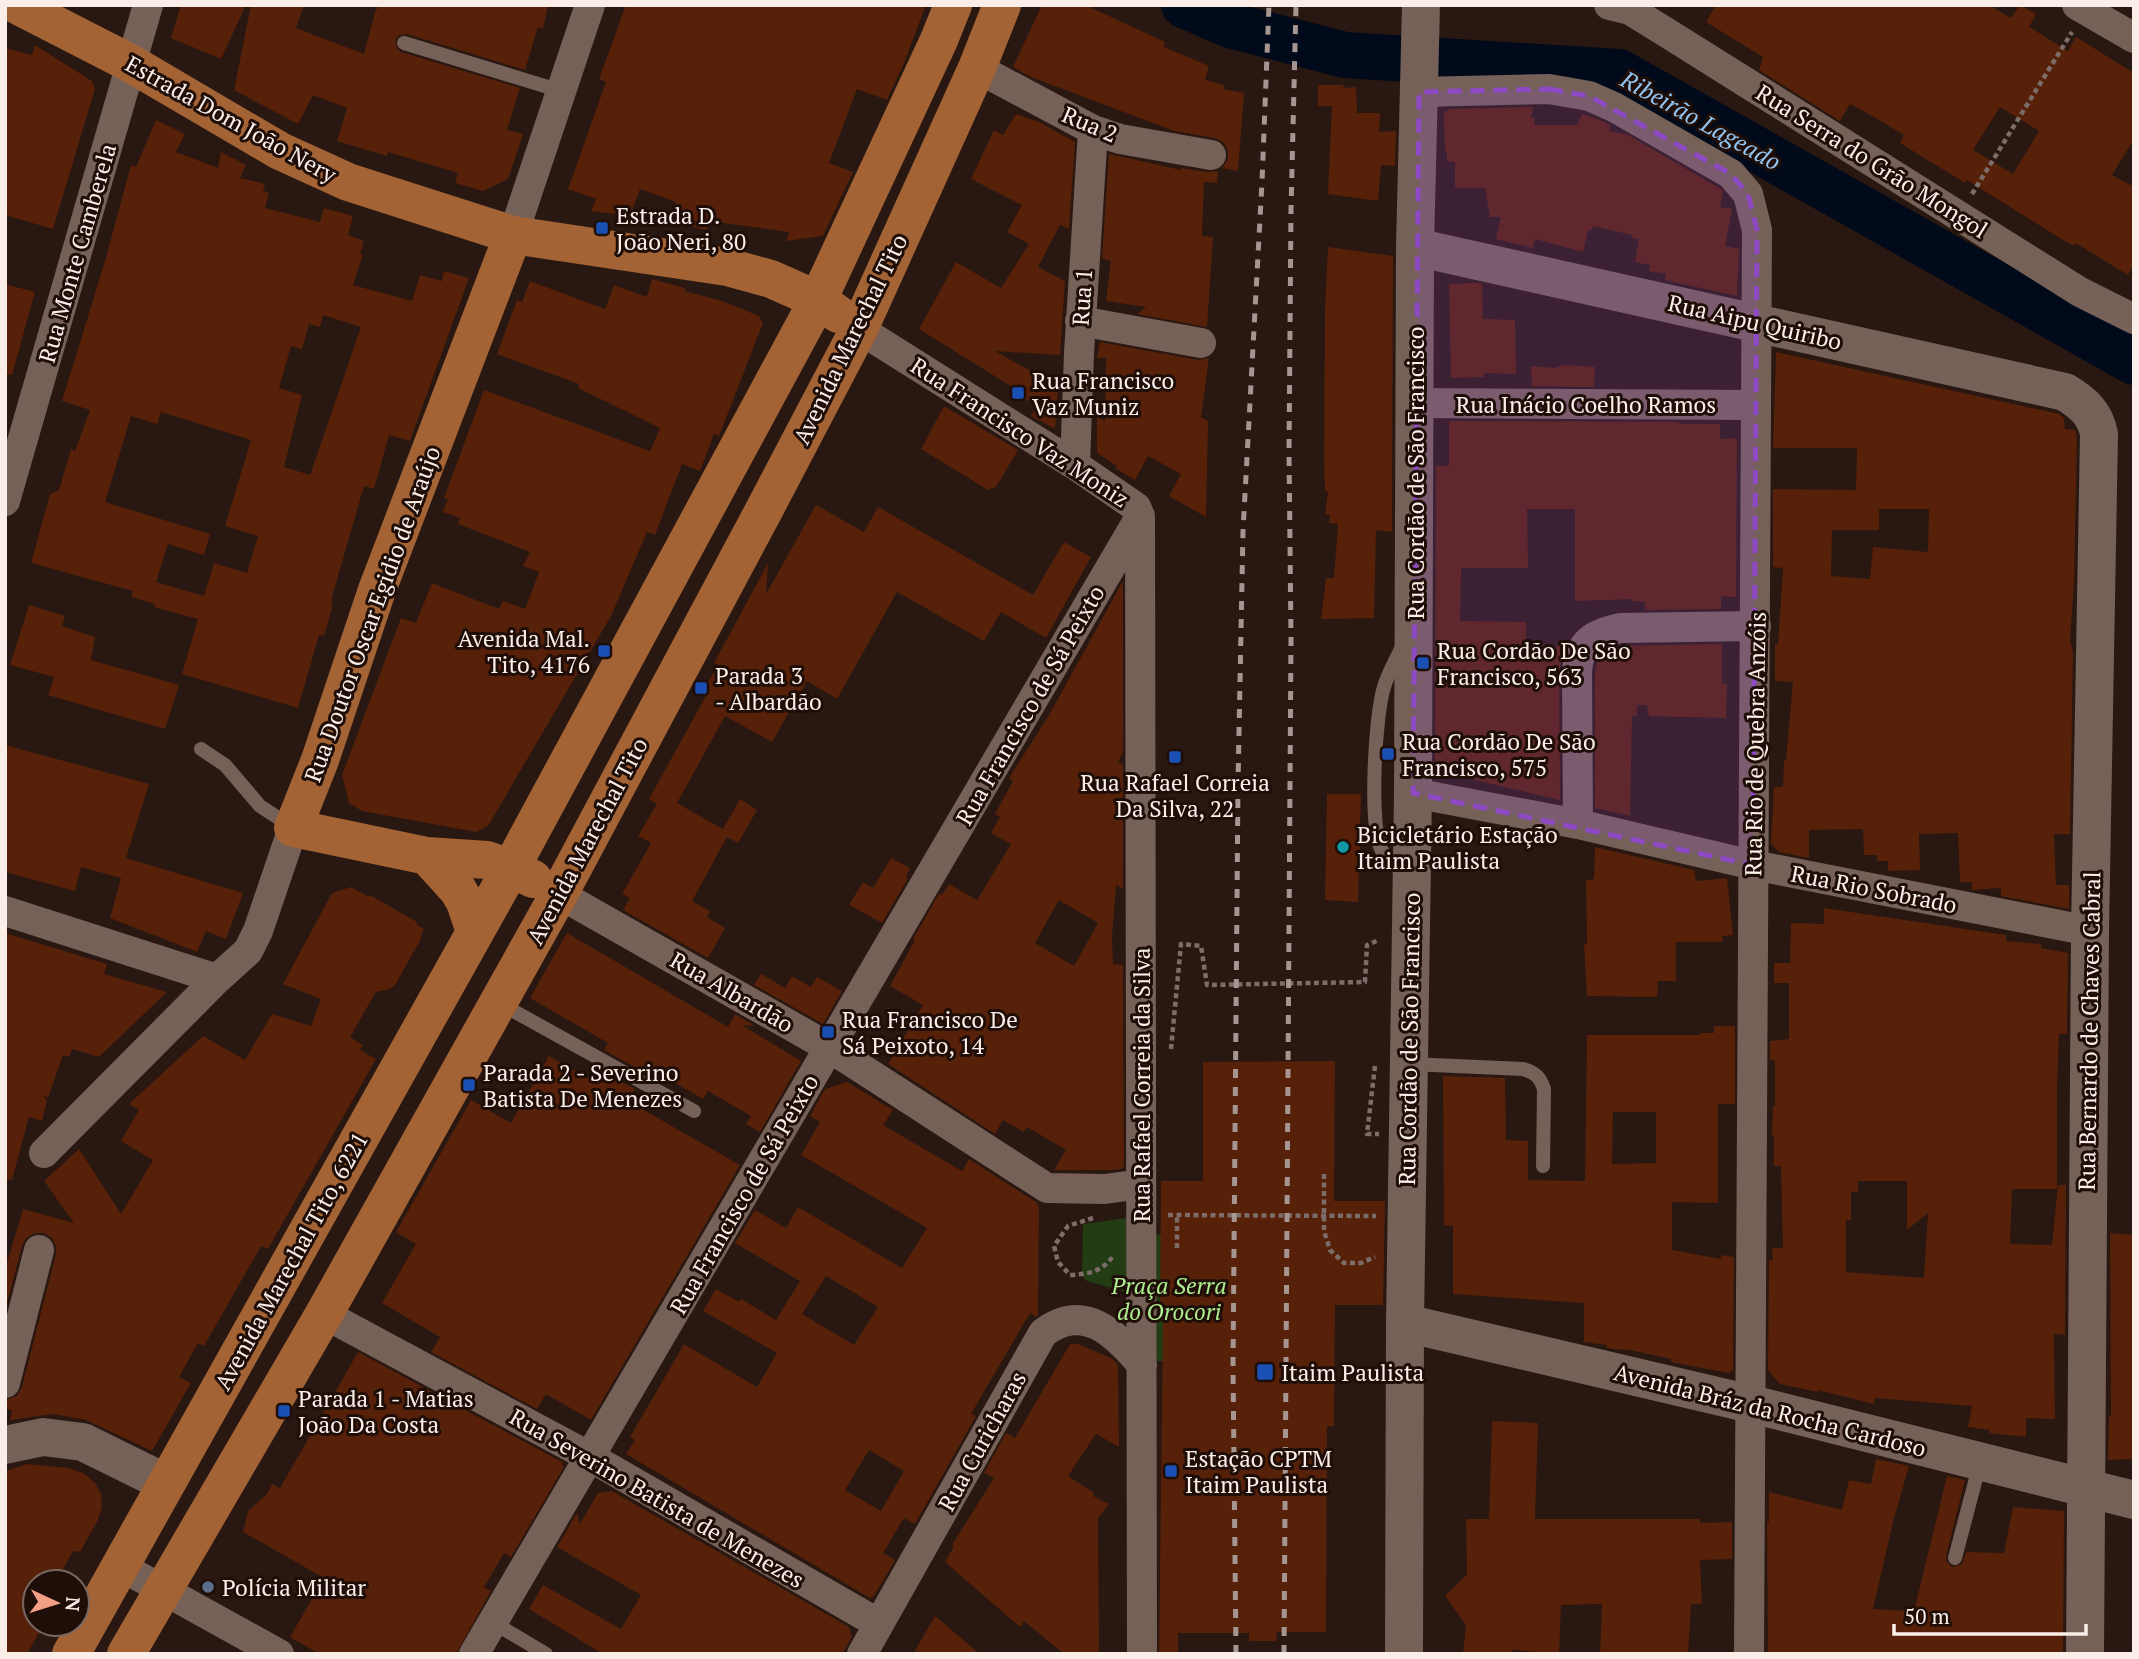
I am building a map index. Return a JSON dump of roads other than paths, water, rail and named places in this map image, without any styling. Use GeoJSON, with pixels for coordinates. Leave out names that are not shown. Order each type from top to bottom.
{"type":"FeatureCollection","features":[{"type":"Feature","properties":{"kind":"main road","name":"Estrada Dom João Nery"},"geometry":{"type":"LineString","coordinates":[[17,5],[130,63],[280,151],[348,182],[513,235],[727,267],[771,279],[818,300],[859,329]]}},
{"type":"Feature","properties":{"kind":"main road","name":"Avenida Marechal Tito"},"geometry":{"type":"LineString","coordinates":[[511,868],[818,300],[953,5]]}},
{"type":"Feature","properties":{"kind":"main road","name":"Avenida Marechal Tito"},"geometry":{"type":"LineString","coordinates":[[126,1654],[324,1314],[559,894],[859,329],[1002,5]]}},
{"type":"Feature","properties":{"kind":"main road","name":"Rua Doutor Oscar Egidio de Araújo"},"geometry":{"type":"LineString","coordinates":[[293,828],[324,747],[377,590],[513,235]]}},
{"type":"Feature","properties":{"kind":"main road","name":"Rua Albardão"},"geometry":{"type":"LineString","coordinates":[[293,828],[427,856],[487,860],[511,868],[559,894]]}},
{"type":"Feature","properties":{"kind":"main road"},"geometry":{"type":"LineString","coordinates":[[427,856],[458,890],[475,932]]}},
{"type":"Feature","properties":{"kind":"main road","name":"Avenida Marechal Tito, 6221"},"geometry":{"type":"LineString","coordinates":[[71,1654],[511,868]]}},
{"type":"Feature","properties":{"kind":"street","name":"Rua Monte Camberela"},"geometry":{"type":"LineString","coordinates":[[5,501],[13,445],[148,5]]}},
{"type":"Feature","properties":{"kind":"street","name":"Rua Doutor Oscar Egidio de Araújo"},"geometry":{"type":"LineString","coordinates":[[513,235],[590,5]]}},
{"type":"Feature","properties":{"kind":"street","name":"Rua Serra do Grão Mongol"},"geometry":{"type":"LineString","coordinates":[[1609,5],[1664,18],[1959,215],[2080,292],[2134,319]]}},
{"type":"Feature","properties":{"kind":"street"},"geometry":{"type":"LineString","coordinates":[[2081,8],[2134,38]]}},
{"type":"Feature","properties":{"kind":"street","name":"Rua Cordão de São Francisco"},"geometry":{"type":"LineString","coordinates":[[1404,1654],[1407,1135],[1392,1065],[1411,878],[1415,247],[1421,13]]}},
{"type":"Feature","properties":{"kind":"street","name":"Rua 2"},"geometry":{"type":"LineString","coordinates":[[976,68],[1093,130],[1120,139],[1211,155]]}},
{"type":"Feature","properties":{"kind":"street","name":"Rua Rio de Quebra Anzóis"},"geometry":{"type":"LineString","coordinates":[[1420,82],[1549,89],[1589,96],[1614,107],[1731,174],[1748,194],[1757,230],[1749,1654]]}},
{"type":"Feature","properties":{"kind":"street","name":"Rua 1"},"geometry":{"type":"LineString","coordinates":[[1075,465],[1080,321],[1093,130]]}},
{"type":"Feature","properties":{"kind":"street","name":"Rua Aipu Quiribo"},"geometry":{"type":"LineString","coordinates":[[1415,247],[2066,391],[2089,410]]}},
{"type":"Feature","properties":{"kind":"street"},"geometry":{"type":"LineString","coordinates":[[1080,321],[1201,343]]}},
{"type":"Feature","properties":{"kind":"street","name":"Rua Francisco Vaz Moniz"},"geometry":{"type":"LineString","coordinates":[[859,329],[1075,465],[1136,507],[1140,516]]}},
{"type":"Feature","properties":{"kind":"street","name":"Rua Inácio Coelho Ramos"},"geometry":{"type":"LineString","coordinates":[[1415,403],[1756,405]]}},
{"type":"Feature","properties":{"kind":"street","name":"Rua Bernardo de Chaves Cabral"},"geometry":{"type":"LineString","coordinates":[[2085,1654],[2090,931],[2099,434],[2097,422],[2089,410]]}},
{"type":"Feature","properties":{"kind":"street","name":"Rua Francisco de Sá Peixto"},"geometry":{"type":"LineString","coordinates":[[474,1654],[1140,516]]}},
{"type":"Feature","properties":{"kind":"street","name":"Rua Rafael Correia da Silva"},"geometry":{"type":"LineString","coordinates":[[1140,516],[1142,1654]]}},
{"type":"Feature","properties":{"kind":"street"},"geometry":{"type":"LineString","coordinates":[[1578,824],[1577,671],[1578,656],[1586,642],[1620,628],[1756,626]]}},
{"type":"Feature","properties":{"kind":"street","name":"Rua Rio Sobrado"},"geometry":{"type":"LineString","coordinates":[[1413,793],[1578,824],[1753,865],[2090,931]]}},
{"type":"Feature","properties":{"kind":"street","name":"Rua Doutor Oscar Egidio de Araújo"},"geometry":{"type":"LineString","coordinates":[[44,1153],[248,951],[258,932],[293,828]]}},
{"type":"Feature","properties":{"kind":"street","name":"Rua Albardão"},"geometry":{"type":"LineString","coordinates":[[559,894],[831,1048],[1047,1188],[1105,1189],[1141,1184]]}},
{"type":"Feature","properties":{"kind":"street"},"geometry":{"type":"LineString","coordinates":[[5,911],[217,979]]}},
{"type":"Feature","properties":{"kind":"street"},"geometry":{"type":"LineString","coordinates":[[5,1383],[39,1250]]}},
{"type":"Feature","properties":{"kind":"street","name":"Rua Severino Batista de Menezes"},"geometry":{"type":"LineString","coordinates":[[324,1314],[590,1457],[879,1624]]}},
{"type":"Feature","properties":{"kind":"street","name":"Rua Curicharas"},"geometry":{"type":"LineString","coordinates":[[862,1654],[1043,1334],[1054,1325],[1070,1320],[1086,1321],[1101,1326],[1115,1336],[1142,1366]]}},
{"type":"Feature","properties":{"kind":"street","name":"Avenida Bráz da Rocha Cardoso"},"geometry":{"type":"LineString","coordinates":[[1405,1322],[1751,1404],[2134,1500]]}},
{"type":"Feature","properties":{"kind":"street"},"geometry":{"type":"LineString","coordinates":[[5,1445],[43,1437],[83,1443],[166,1483]]}},
{"type":"Feature","properties":{"kind":"street"},"geometry":{"type":"LineString","coordinates":[[120,1566],[279,1654]]}},
{"type":"Feature","properties":{"kind":"lane"},"geometry":{"type":"LineString","coordinates":[[404,43],[561,90]]}},
{"type":"Feature","properties":{"kind":"lane"},"geometry":{"type":"LineString","coordinates":[[1411,878],[1388,860],[1380,848],[1375,829],[1377,717],[1384,686],[1414,619]]}},
{"type":"Feature","properties":{"kind":"lane"},"geometry":{"type":"LineString","coordinates":[[201,749],[225,765],[260,806],[293,828]]}},
{"type":"Feature","properties":{"kind":"lane"},"geometry":{"type":"LineString","coordinates":[[498,1002],[694,1111]]}},
{"type":"Feature","properties":{"kind":"lane"},"geometry":{"type":"LineString","coordinates":[[1392,1065],[1523,1069],[1533,1072],[1541,1078],[1544,1089],[1543,1166]]}},
{"type":"Feature","properties":{"kind":"lane"},"geometry":{"type":"LineString","coordinates":[[1955,1558],[1980,1461]]}},
{"type":"Feature","properties":{"kind":"lane"},"geometry":{"type":"LineString","coordinates":[[492,1622],[546,1654]]}},
{"type":"Feature","properties":{"kind":"waterway","name":"Ribeirão Lageado"},"geometry":{"type":"LineString","coordinates":[[1184,5],[1233,26],[1345,55],[1619,72],[2134,362]]}},
{"type":"Feature","properties":{"kind":"railway"},"geometry":{"type":"LineString","coordinates":[[1236,1654],[1233,1367],[1243,531],[1269,5]]}},
{"type":"Feature","properties":{"kind":"railway"},"geometry":{"type":"LineString","coordinates":[[1284,1654],[1291,638],[1289,452],[1296,5]]}},
{"type":"Feature","properties":{"kind":"place","name":"Estrada D. João Neri, 80"},"geometry":{"type":"Point","coordinates":[602,228]}},
{"type":"Feature","properties":{"kind":"place","name":"Rua Francisco Vaz Muniz"},"geometry":{"type":"Point","coordinates":[1018,393]}},
{"type":"Feature","properties":{"kind":"place","name":"Avenida Mal. Tito, 4176"},"geometry":{"type":"Point","coordinates":[604,651]}},
{"type":"Feature","properties":{"kind":"place","name":"Rua Cordão De São Francisco, 563"},"geometry":{"type":"Point","coordinates":[1423,663]}},
{"type":"Feature","properties":{"kind":"place","name":"Parada 3 - Albardão"},"geometry":{"type":"Point","coordinates":[701,688]}},
{"type":"Feature","properties":{"kind":"place","name":"Rua Cordão De São Francisco, 575"},"geometry":{"type":"Point","coordinates":[1388,754]}},
{"type":"Feature","properties":{"kind":"place","name":"Rua Rafael Correia Da Silva, 22"},"geometry":{"type":"Point","coordinates":[1175,757]}},
{"type":"Feature","properties":{"kind":"place","name":"Bicicletário Estação Itaim Paulista"},"geometry":{"type":"Point","coordinates":[1343,847]}},
{"type":"Feature","properties":{"kind":"place","name":"Rua Francisco De Sá Peixoto, 14"},"geometry":{"type":"Point","coordinates":[828,1032]}},
{"type":"Feature","properties":{"kind":"place","name":"Parada 2 - Severino Batista De Menezes"},"geometry":{"type":"Point","coordinates":[469,1085]}},
{"type":"Feature","properties":{"kind":"place","name":"Itaim Paulista"},"geometry":{"type":"Point","coordinates":[1265,1372]}},
{"type":"Feature","properties":{"kind":"place","name":"Parada 1 - Matias João Da Costa"},"geometry":{"type":"Point","coordinates":[284,1411]}},
{"type":"Feature","properties":{"kind":"place","name":"Estação CPTM Itaim Paulista"},"geometry":{"type":"Point","coordinates":[1171,1471]}},
{"type":"Feature","properties":{"kind":"place","name":"Polícia Militar"},"geometry":{"type":"Point","coordinates":[208,1587]}},
{"type":"Feature","properties":{"kind":"park label","name":"Praça Serra do Orocori"},"geometry":{"type":"Point","coordinates":[1169,1298]}}]}
